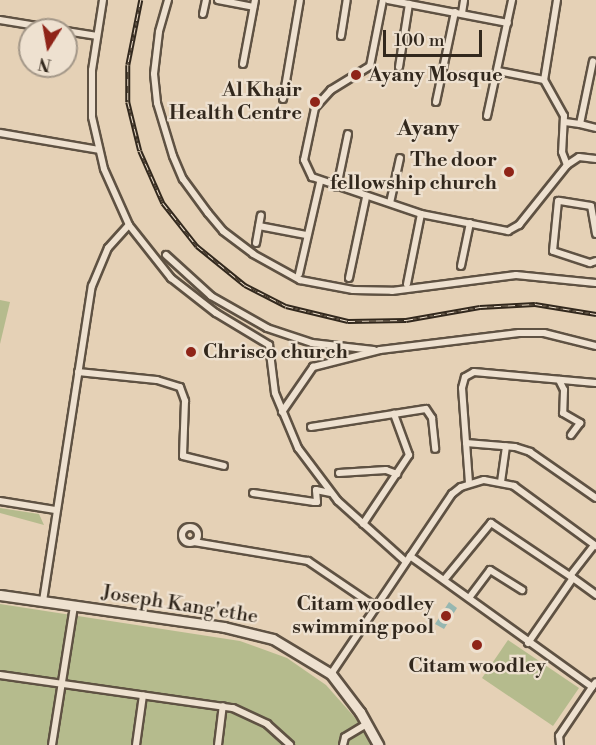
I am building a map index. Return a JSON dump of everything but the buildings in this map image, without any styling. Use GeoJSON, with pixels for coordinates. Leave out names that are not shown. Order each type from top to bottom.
{"type":"FeatureCollection","features":[{"type":"Feature","properties":{"kind":"street"},"geometry":{"type":"LineString","coordinates":[[103,0],[96,36],[92,117],[99,150],[129,225],[171,278],[216,313],[269,345],[271,375],[282,412],[298,448],[331,494],[363,524],[408,559],[444,580],[528,643],[594,685],[560,736],[560,745]]}},
{"type":"Feature","properties":{"kind":"street"},"geometry":{"type":"LineString","coordinates":[[168,0],[159,32],[154,74],[167,139],[193,195],[223,231],[253,254],[300,280],[330,288],[392,291],[516,275],[596,283]]}},
{"type":"Feature","properties":{"kind":"street"},"geometry":{"type":"LineString","coordinates":[[203,14],[206,0]]}},
{"type":"Feature","properties":{"kind":"street"},"geometry":{"type":"LineString","coordinates":[[218,0],[254,4],[243,64]]}},
{"type":"Feature","properties":{"kind":"street"},"geometry":{"type":"LineString","coordinates":[[283,99],[300,0]]}},
{"type":"Feature","properties":{"kind":"street"},"geometry":{"type":"LineString","coordinates":[[341,36],[348,0]]}},
{"type":"Feature","properties":{"kind":"street"},"geometry":{"type":"LineString","coordinates":[[383,0],[369,66],[331,90],[313,115],[305,165],[320,182],[422,214],[512,230],[567,165],[579,158],[596,159]]}},
{"type":"Feature","properties":{"kind":"street"},"geometry":{"type":"LineString","coordinates":[[388,0],[508,23]]}},
{"type":"Feature","properties":{"kind":"street"},"geometry":{"type":"LineString","coordinates":[[436,102],[464,0]]}},
{"type":"Feature","properties":{"kind":"street"},"geometry":{"type":"LineString","coordinates":[[488,116],[512,0]]}},
{"type":"Feature","properties":{"kind":"street"},"geometry":{"type":"LineString","coordinates":[[557,0],[544,80],[565,122],[562,153],[567,165]]}},
{"type":"Feature","properties":{"kind":"street"},"geometry":{"type":"LineString","coordinates":[[399,67],[412,3]]}},
{"type":"Feature","properties":{"kind":"street"},"geometry":{"type":"LineString","coordinates":[[0,20],[18,23]]}},
{"type":"Feature","properties":{"kind":"street"},"geometry":{"type":"LineString","coordinates":[[78,33],[96,36]]}},
{"type":"Feature","properties":{"kind":"street"},"geometry":{"type":"LineString","coordinates":[[580,124],[593,61]]}},
{"type":"Feature","properties":{"kind":"street"},"geometry":{"type":"LineString","coordinates":[[498,71],[544,80]]}},
{"type":"Feature","properties":{"kind":"street"},"geometry":{"type":"LineString","coordinates":[[565,122],[596,128]]}},
{"type":"Feature","properties":{"kind":"street"},"geometry":{"type":"LineString","coordinates":[[0,133],[99,150]]}},
{"type":"Feature","properties":{"kind":"street"},"geometry":{"type":"LineString","coordinates":[[337,187],[348,134]]}},
{"type":"Feature","properties":{"kind":"street"},"geometry":{"type":"LineString","coordinates":[[390,203],[400,158]]}},
{"type":"Feature","properties":{"kind":"street"},"geometry":{"type":"LineString","coordinates":[[299,273],[320,182]]}},
{"type":"Feature","properties":{"kind":"street"},"geometry":{"type":"LineString","coordinates":[[544,194],[558,201],[591,206],[596,234]]}},
{"type":"Feature","properties":{"kind":"street"},"geometry":{"type":"LineString","coordinates":[[349,278],[366,197]]}},
{"type":"Feature","properties":{"kind":"street"},"geometry":{"type":"LineString","coordinates":[[558,201],[553,251],[590,263],[596,261]]}},
{"type":"Feature","properties":{"kind":"street"},"geometry":{"type":"LineString","coordinates":[[407,284],[422,214]]}},
{"type":"Feature","properties":{"kind":"street"},"geometry":{"type":"LineString","coordinates":[[256,243],[261,215]]}},
{"type":"Feature","properties":{"kind":"street"},"geometry":{"type":"LineString","coordinates":[[461,266],[470,223]]}},
{"type":"Feature","properties":{"kind":"street"},"geometry":{"type":"LineString","coordinates":[[43,601],[78,372],[96,276],[108,248],[129,225]]}},
{"type":"Feature","properties":{"kind":"street"},"geometry":{"type":"LineString","coordinates":[[259,226],[306,235]]}},
{"type":"Feature","properties":{"kind":"street"},"geometry":{"type":"LineString","coordinates":[[166,255],[211,296],[267,328],[312,343],[381,350]]}},
{"type":"Feature","properties":{"kind":"street"},"geometry":{"type":"LineString","coordinates":[[282,412],[313,367],[381,350],[519,333],[543,333],[596,346]]}},
{"type":"Feature","properties":{"kind":"street"},"geometry":{"type":"LineString","coordinates":[[78,372],[175,384],[185,401],[183,456],[224,466]]}},
{"type":"Feature","properties":{"kind":"street"},"geometry":{"type":"LineString","coordinates":[[469,483],[462,387],[469,374],[596,382]]}},
{"type":"Feature","properties":{"kind":"street"},"geometry":{"type":"LineString","coordinates":[[560,380],[564,390],[563,413],[579,423],[571,435]]}},
{"type":"Feature","properties":{"kind":"street"},"geometry":{"type":"LineString","coordinates":[[311,427],[420,408],[428,411],[435,449]]}},
{"type":"Feature","properties":{"kind":"street"},"geometry":{"type":"LineString","coordinates":[[363,524],[397,474],[408,451],[394,414]]}},
{"type":"Feature","properties":{"kind":"street"},"geometry":{"type":"LineString","coordinates":[[466,443],[506,446],[530,452],[596,498]]}},
{"type":"Feature","properties":{"kind":"street"},"geometry":{"type":"LineString","coordinates":[[501,482],[506,446]]}},
{"type":"Feature","properties":{"kind":"street"},"geometry":{"type":"LineString","coordinates":[[339,473],[387,470],[397,474]]}},
{"type":"Feature","properties":{"kind":"street"},"geometry":{"type":"LineString","coordinates":[[331,674],[452,494],[469,483],[501,482],[521,491],[595,545],[528,643]]}},
{"type":"Feature","properties":{"kind":"street"},"geometry":{"type":"LineString","coordinates":[[253,493],[314,502],[317,502],[316,490],[331,494]]}},
{"type":"Feature","properties":{"kind":"street"},"geometry":{"type":"LineString","coordinates":[[0,501],[56,510]]}},
{"type":"Feature","properties":{"kind":"street"},"geometry":{"type":"LineString","coordinates":[[444,580],[491,523],[596,595]]}},
{"type":"Feature","properties":{"kind":"street"},"geometry":{"type":"LineString","coordinates":[[194,542],[308,561],[376,607]]}},
{"type":"Feature","properties":{"kind":"street"},"geometry":{"type":"LineString","coordinates":[[469,598],[490,570],[522,590]]}},
{"type":"Feature","properties":{"kind":"street","name":"Joseph Kang'ethe"},"geometry":{"type":"LineString","coordinates":[[0,595],[257,634],[282,643],[331,674],[367,724],[378,745]]}},
{"type":"Feature","properties":{"kind":"street"},"geometry":{"type":"LineString","coordinates":[[52,745],[74,606]]}},
{"type":"Feature","properties":{"kind":"street"},"geometry":{"type":"LineString","coordinates":[[0,675],[223,706],[258,718],[290,745]]}},
{"type":"Feature","properties":{"kind":"street"},"geometry":{"type":"LineString","coordinates":[[136,745],[143,695]]}},
{"type":"Feature","properties":{"kind":"street"},"geometry":{"type":"LineString","coordinates":[[218,745],[223,706]]}},
{"type":"Feature","properties":{"kind":"street"},"geometry":{"type":"LineString","coordinates":[[343,745],[345,737],[367,724]]}},
{"type":"Feature","properties":{"kind":"green space"},"geometry":{"type":"Polygon","coordinates":[[[0,300],[10,302],[0,344],[0,300]]]}},
{"type":"Feature","properties":{"kind":"green space"},"geometry":{"type":"Polygon","coordinates":[[[0,508],[39,514],[44,525],[0,513],[0,508]]]}},
{"type":"Feature","properties":{"kind":"green space"},"geometry":{"type":"Polygon","coordinates":[[[0,604],[240,641],[287,658],[326,685],[357,720],[371,745],[0,745],[0,604]]]}},
{"type":"Feature","properties":{"kind":"green space"},"geometry":{"type":"Polygon","coordinates":[[[508,640],[579,688],[553,726],[482,678],[508,640]]]}},
{"type":"Feature","properties":{"kind":"water","name":"Citam woodley swimming pool"},"geometry":{"type":"Polygon","coordinates":[[[449,602],[457,608],[444,629],[435,624],[449,602]]]}},
{"type":"Feature","properties":{"kind":"railway"},"geometry":{"type":"LineString","coordinates":[[141,0],[128,65],[128,102],[140,151],[163,203],[197,246],[245,285],[286,306],[348,321],[406,320],[480,307],[535,304],[596,314]]}},
{"type":"Feature","properties":{"kind":"place","name":"Ayany Mosque"},"geometry":{"type":"Point","coordinates":[356,75]}},
{"type":"Feature","properties":{"kind":"place","name":"Al Khair Health Centre"},"geometry":{"type":"Point","coordinates":[315,102]}},
{"type":"Feature","properties":{"kind":"place","name":"The door fellowship church"},"geometry":{"type":"Point","coordinates":[509,172]}},
{"type":"Feature","properties":{"kind":"place","name":"Chrisco church"},"geometry":{"type":"Point","coordinates":[191,352]}},
{"type":"Feature","properties":{"kind":"place","name":"Citam woodley swimming pool"},"geometry":{"type":"Point","coordinates":[446,616]}},
{"type":"Feature","properties":{"kind":"place","name":"Citam woodley"},"geometry":{"type":"Point","coordinates":[477,645]}},
{"type":"Feature","properties":{"kind":"district","name":"Ayany"},"geometry":{"type":"Point","coordinates":[428,129]}}]}
